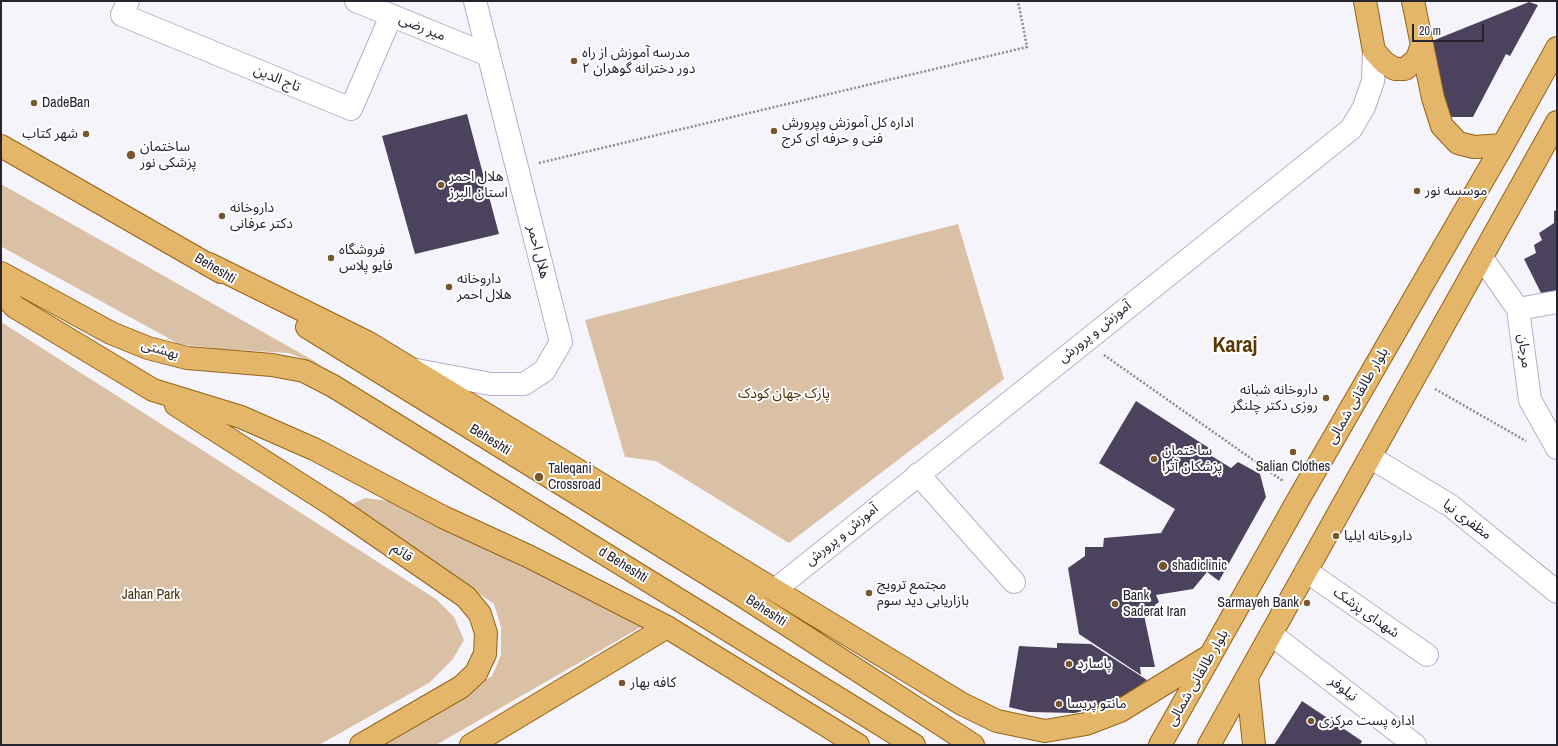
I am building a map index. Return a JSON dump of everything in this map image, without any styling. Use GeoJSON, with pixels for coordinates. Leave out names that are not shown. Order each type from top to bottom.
{"type":"FeatureCollection","features":[{"type":"Feature","properties":{"kind":"main road"},"geometry":{"type":"LineString","coordinates":[[1365,1],[1374,51],[1386,64],[1395,69],[1405,69],[1417,59],[1422,44]]}},
{"type":"Feature","properties":{"kind":"main road"},"geometry":{"type":"LineString","coordinates":[[1413,1],[1433,98],[1442,126],[1458,143],[1474,147],[1503,145]]}},
{"type":"Feature","properties":{"kind":"main road","name":"بلوار طالقانی شمالی"},"geometry":{"type":"LineString","coordinates":[[1160,745],[1302,493],[1503,145],[1557,48]]}},
{"type":"Feature","properties":{"kind":"main road"},"geometry":{"type":"LineString","coordinates":[[1209,745],[1414,376],[1552,139],[1557,122]]}},
{"type":"Feature","properties":{"kind":"main road","name":"Beheshti"},"geometry":{"type":"LineString","coordinates":[[1,146],[209,264],[368,365],[738,593],[973,745]]}},
{"type":"Feature","properties":{"kind":"main road"},"geometry":{"type":"LineString","coordinates":[[209,264],[367,342],[416,370],[962,704],[997,720],[1045,730],[1086,724],[1120,711],[1211,655]]}},
{"type":"Feature","properties":{"kind":"main road","name":"d Beheshti"},"geometry":{"type":"LineString","coordinates":[[1,273],[111,333],[148,348],[187,358],[272,365],[304,371],[333,386],[914,745]]}},
{"type":"Feature","properties":{"kind":"main road"},"geometry":{"type":"LineString","coordinates":[[1,292],[15,307],[153,390],[241,417],[314,449],[443,517],[530,557],[667,627],[858,745]]}},
{"type":"Feature","properties":{"kind":"main road","name":"قائم"},"geometry":{"type":"LineString","coordinates":[[153,390],[347,515],[466,597],[480,614],[486,633],[485,654],[476,673],[460,687],[362,745]]}},
{"type":"Feature","properties":{"kind":"main road"},"geometry":{"type":"LineString","coordinates":[[471,745],[667,627]]}},
{"type":"Feature","properties":{"kind":"main road"},"geometry":{"type":"LineString","coordinates":[[1247,677],[1254,745]]}},
{"type":"Feature","properties":{"kind":"street","name":"تاج الدین"},"geometry":{"type":"LineString","coordinates":[[128,1],[122,15],[351,109],[391,16]]}},
{"type":"Feature","properties":{"kind":"street","name":"میر رضی"},"geometry":{"type":"LineString","coordinates":[[356,1],[488,56]]}},
{"type":"Feature","properties":{"kind":"street","name":"هلال احمر"},"geometry":{"type":"LineString","coordinates":[[416,370],[491,384],[524,384],[544,371],[561,342],[475,1]]}},
{"type":"Feature","properties":{"kind":"street","name":"آموزش و پرورش"},"geometry":{"type":"LineString","coordinates":[[776,589],[1351,128],[1364,107],[1373,81],[1374,51]]}},
{"type":"Feature","properties":{"kind":"street","name":"مرجان"},"geometry":{"type":"LineString","coordinates":[[1482,258],[1518,309],[1530,400],[1557,448]]}},
{"type":"Feature","properties":{"kind":"street"},"geometry":{"type":"LineString","coordinates":[[1518,309],[1557,302]]}},
{"type":"Feature","properties":{"kind":"street","name":"مظفری نیا"},"geometry":{"type":"LineString","coordinates":[[1370,457],[1451,506],[1557,592]]}},
{"type":"Feature","properties":{"kind":"street"},"geometry":{"type":"LineString","coordinates":[[918,474],[1014,582]]}},
{"type":"Feature","properties":{"kind":"street","name":"شهدای پزشک"},"geometry":{"type":"LineString","coordinates":[[1306,571],[1427,655]]}},
{"type":"Feature","properties":{"kind":"street","name":"نیلوفر"},"geometry":{"type":"LineString","coordinates":[[1271,634],[1415,745]]}},
{"type":"Feature","properties":{"kind":"path"},"geometry":{"type":"LineString","coordinates":[[517,168],[1027,47],[1018,1]]}},
{"type":"Feature","properties":{"kind":"path"},"geometry":{"type":"LineString","coordinates":[[1084,341],[1302,493]]}},
{"type":"Feature","properties":{"kind":"path"},"geometry":{"type":"LineString","coordinates":[[1414,376],[1530,443]]}},
{"type":"Feature","properties":{"kind":"green space"},"geometry":{"type":"Polygon","coordinates":[[[1,184],[323,366],[288,353],[221,349],[179,344],[2,247],[1,184]]]}},
{"type":"Feature","properties":{"kind":"green space","name":"پارک جهان کودک"},"geometry":{"type":"Polygon","coordinates":[[[958,224],[1004,379],[789,543],[656,461],[625,457],[585,320],[958,224]]]}},
{"type":"Feature","properties":{"kind":"green space","name":"Jahan Park"},"geometry":{"type":"Polygon","coordinates":[[[1,322],[436,599],[454,617],[464,640],[453,659],[429,683],[319,745],[1,745],[1,322]]]}},
{"type":"Feature","properties":{"kind":"green space"},"geometry":{"type":"Polygon","coordinates":[[[365,498],[397,502],[648,623],[436,745],[378,745],[492,676],[501,655],[501,627],[494,604],[350,505],[365,498]]]}},
{"type":"Feature","properties":{"kind":"building"},"geometry":{"type":"Polygon","coordinates":[[[1529,2],[1538,5],[1510,56],[1506,54],[1473,117],[1449,117],[1427,43],[1529,2]]]}},
{"type":"Feature","properties":{"kind":"building","name":"هلال احمر استان البرز"},"geometry":{"type":"Polygon","coordinates":[[[467,114],[499,234],[415,254],[382,136],[467,114]]]}},
{"type":"Feature","properties":{"kind":"building"},"geometry":{"type":"Polygon","coordinates":[[[1557,210],[1557,291],[1543,297],[1524,259],[1536,253],[1534,245],[1542,240],[1539,233],[1554,223],[1554,211],[1557,210]]]}},
{"type":"Feature","properties":{"kind":"building"},"geometry":{"type":"Polygon","coordinates":[[[1136,401],[1212,450],[1210,455],[1231,468],[1238,462],[1260,474],[1266,497],[1219,581],[1207,572],[1193,589],[1156,595],[1159,602],[1155,605],[1152,614],[1144,615],[1155,667],[1140,667],[1141,675],[1079,634],[1068,568],[1085,556],[1085,547],[1103,547],[1104,538],[1161,533],[1175,509],[1099,463],[1136,401]]]}},
{"type":"Feature","properties":{"kind":"building","name":"پاسارد"},"geometry":{"type":"Polygon","coordinates":[[[1057,643],[1091,644],[1147,680],[1116,702],[1075,713],[1029,712],[1009,707],[1019,646],[1057,648],[1057,643]]]}},
{"type":"Feature","properties":{"kind":"building","name":"اداره پست مرکزی"},"geometry":{"type":"Polygon","coordinates":[[[1302,701],[1362,741],[1360,745],[1274,745],[1302,701]]]}},
{"type":"Feature","properties":{"kind":"place","name":"مدرسه آموزش از راه دور دخترانه گوهران ۲"},"geometry":{"type":"Point","coordinates":[574,61]}},
{"type":"Feature","properties":{"kind":"place","name":"DadeBan"},"geometry":{"type":"Point","coordinates":[34,103]}},
{"type":"Feature","properties":{"kind":"place","name":"اداره کل آموزش وپرورش فنی و حرفه ای کرج"},"geometry":{"type":"Point","coordinates":[774,131]}},
{"type":"Feature","properties":{"kind":"place","name":"شهر کتاب"},"geometry":{"type":"Point","coordinates":[86,134]}},
{"type":"Feature","properties":{"kind":"place","name":"ساختمان پزشکی نور"},"geometry":{"type":"Point","coordinates":[131,155]}},
{"type":"Feature","properties":{"kind":"place","name":"هلال احمر استان البرز"},"geometry":{"type":"Point","coordinates":[441,185]}},
{"type":"Feature","properties":{"kind":"place","name":"موسسه نور"},"geometry":{"type":"Point","coordinates":[1417,191]}},
{"type":"Feature","properties":{"kind":"place","name":"داروخانه دکتر عرفانی"},"geometry":{"type":"Point","coordinates":[222,216]}},
{"type":"Feature","properties":{"kind":"place","name":"فروشگاه فایو پلاس"},"geometry":{"type":"Point","coordinates":[331,258]}},
{"type":"Feature","properties":{"kind":"place","name":"داروخانه هلال احمر"},"geometry":{"type":"Point","coordinates":[449,287]}},
{"type":"Feature","properties":{"kind":"place","name":"داروخانه شبانه روزی دکتر چلنگر"},"geometry":{"type":"Point","coordinates":[1326,398]}},
{"type":"Feature","properties":{"kind":"place","name":"Salian Clothes"},"geometry":{"type":"Point","coordinates":[1293,452]}},
{"type":"Feature","properties":{"kind":"place","name":"ساختمان پزشکان آترا"},"geometry":{"type":"Point","coordinates":[1154,459]}},
{"type":"Feature","properties":{"kind":"place","name":"Taleqani Crossroad"},"geometry":{"type":"Point","coordinates":[539,477]}},
{"type":"Feature","properties":{"kind":"place","name":"داروخانه ایلیا"},"geometry":{"type":"Point","coordinates":[1336,536]}},
{"type":"Feature","properties":{"kind":"place","name":"shadiclinic"},"geometry":{"type":"Point","coordinates":[1163,566]}},
{"type":"Feature","properties":{"kind":"place","name":"مجتمع ترویج بازاریابی دید سوم"},"geometry":{"type":"Point","coordinates":[869,593]}},
{"type":"Feature","properties":{"kind":"place","name":"Sarmayeh Bank"},"geometry":{"type":"Point","coordinates":[1307,603]}},
{"type":"Feature","properties":{"kind":"place","name":"Bank Saderat Iran"},"geometry":{"type":"Point","coordinates":[1115,604]}},
{"type":"Feature","properties":{"kind":"place","name":"پاسارد"},"geometry":{"type":"Point","coordinates":[1069,664]}},
{"type":"Feature","properties":{"kind":"place","name":"کافه بهار"},"geometry":{"type":"Point","coordinates":[622,683]}},
{"type":"Feature","properties":{"kind":"place","name":"مانتو پریسا"},"geometry":{"type":"Point","coordinates":[1059,704]}},
{"type":"Feature","properties":{"kind":"place","name":"اداره پست مرکزی"},"geometry":{"type":"Point","coordinates":[1311,721]}},
{"type":"Feature","properties":{"kind":"district","name":"Karaj"},"geometry":{"type":"Point","coordinates":[1235,346]}}]}
